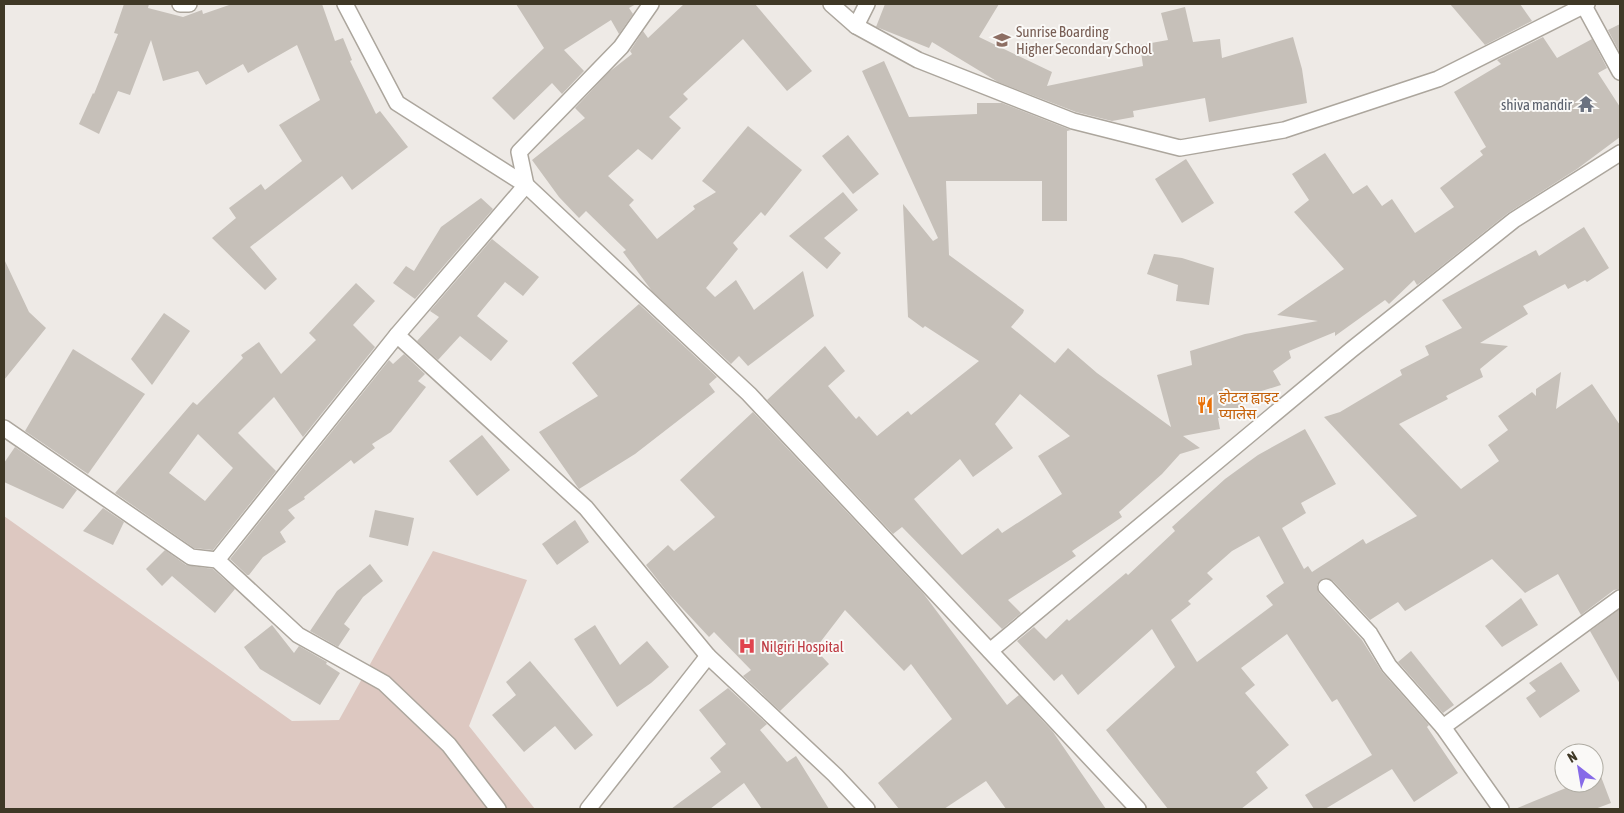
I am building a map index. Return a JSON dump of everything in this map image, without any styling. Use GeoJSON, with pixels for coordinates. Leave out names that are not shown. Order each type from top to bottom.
{"type":"FeatureCollection","features":[{"type":"Feature","properties":{"kind":"street"},"geometry":{"type":"LineString","coordinates":[[180,4],[189,4]]}},
{"type":"Feature","properties":{"kind":"street"},"geometry":{"type":"LineString","coordinates":[[345,4],[397,103],[526,185],[749,394],[1138,809]]}},
{"type":"Feature","properties":{"kind":"street"},"geometry":{"type":"LineString","coordinates":[[526,185],[519,152],[620,47],[652,4]]}},
{"type":"Feature","properties":{"kind":"street"},"geometry":{"type":"LineString","coordinates":[[831,4],[856,26],[918,60],[1073,121],[1180,148],[1284,130],[1438,79],[1584,5],[1620,72]]}},
{"type":"Feature","properties":{"kind":"street"},"geometry":{"type":"LineString","coordinates":[[856,26],[867,4]]}},
{"type":"Feature","properties":{"kind":"street"},"geometry":{"type":"LineString","coordinates":[[990,651],[1351,350],[1514,220],[1620,153]]}},
{"type":"Feature","properties":{"kind":"street"},"geometry":{"type":"LineString","coordinates":[[217,560],[396,335],[526,185]]}},
{"type":"Feature","properties":{"kind":"street"},"geometry":{"type":"LineString","coordinates":[[396,335],[586,508],[708,656],[835,775],[867,809]]}},
{"type":"Feature","properties":{"kind":"street"},"geometry":{"type":"LineString","coordinates":[[4,428],[191,557],[217,560],[298,635],[384,684],[449,745],[498,809]]}},
{"type":"Feature","properties":{"kind":"street"},"geometry":{"type":"LineString","coordinates":[[1326,588],[1370,634],[1389,666],[1443,728],[1501,809]]}},
{"type":"Feature","properties":{"kind":"street"},"geometry":{"type":"LineString","coordinates":[[1443,728],[1620,598]]}},
{"type":"Feature","properties":{"kind":"street"},"geometry":{"type":"LineString","coordinates":[[588,809],[708,656]]}},
{"type":"Feature","properties":{"kind":"shaded area"},"geometry":{"type":"Polygon","coordinates":[[[4,516],[292,721],[339,720],[433,551],[527,580],[469,726],[535,809],[4,809],[4,516]]]}},
{"type":"Feature","properties":{"kind":"building"},"geometry":{"type":"Polygon","coordinates":[[[124,4],[149,4],[148,8],[183,17],[202,10],[203,14],[232,4],[322,4],[335,41],[343,38],[352,60],[350,61],[376,114],[380,111],[408,147],[352,190],[342,176],[250,247],[277,279],[265,290],[212,238],[236,218],[229,208],[261,184],[265,190],[302,161],[279,125],[320,100],[297,45],[248,73],[243,64],[206,85],[198,71],[163,81],[151,40],[130,95],[118,91],[99,134],[79,124],[94,94],[118,34],[114,33],[124,4]]]}},
{"type":"Feature","properties":{"kind":"building"},"geometry":{"type":"Polygon","coordinates":[[[516,4],[636,4],[629,8],[633,14],[619,34],[611,20],[564,50],[584,71],[562,94],[552,83],[514,120],[492,98],[544,48],[516,4]]]}},
{"type":"Feature","properties":{"kind":"building"},"geometry":{"type":"Polygon","coordinates":[[[684,4],[755,4],[812,71],[787,91],[743,39],[683,94],[688,99],[669,117],[681,128],[652,160],[638,149],[608,176],[634,200],[629,205],[657,239],[695,209],[693,206],[716,192],[702,181],[748,126],[802,170],[765,216],[761,212],[733,243],[738,249],[706,288],[715,297],[736,280],[754,310],[803,271],[814,316],[748,366],[739,356],[731,364],[652,291],[623,252],[626,250],[586,211],[579,218],[559,197],[532,160],[585,118],[575,108],[609,72],[632,54],[630,51],[643,31],[648,38],[684,4]]]}},
{"type":"Feature","properties":{"kind":"building"},"geometry":{"type":"Polygon","coordinates":[[[885,4],[999,4],[979,37],[1052,72],[1047,86],[1143,66],[1140,45],[1168,40],[1161,13],[1185,7],[1193,42],[1220,39],[1222,58],[1293,37],[1302,69],[1307,103],[1209,122],[1205,98],[1133,111],[1134,117],[1112,121],[1076,112],[998,82],[932,42],[929,48],[876,27],[885,4]]]}},
{"type":"Feature","properties":{"kind":"building"},"geometry":{"type":"Polygon","coordinates":[[[1450,4],[1520,4],[1532,21],[1485,45],[1450,4]]]}},
{"type":"Feature","properties":{"kind":"building"},"geometry":{"type":"Polygon","coordinates":[[[1620,24],[1620,53],[1608,30],[1620,24]]]}},
{"type":"Feature","properties":{"kind":"building"},"geometry":{"type":"Polygon","coordinates":[[[1543,37],[1557,58],[1592,39],[1607,68],[1598,73],[1620,107],[1620,137],[1577,169],[1508,213],[1417,285],[1414,280],[1389,304],[1385,300],[1335,336],[1335,332],[1289,351],[1291,358],[1273,371],[1281,385],[1242,397],[1246,411],[1218,418],[1220,429],[1183,436],[1200,448],[1180,454],[1162,474],[1119,512],[1122,517],[1072,551],[1076,556],[1008,600],[1021,613],[1002,629],[902,527],[893,534],[767,400],[825,346],[845,371],[828,386],[856,419],[859,416],[877,436],[908,411],[911,415],[979,361],[908,317],[903,204],[933,241],[938,238],[862,71],[884,61],[909,117],[977,114],[977,103],[1002,103],[1071,130],[1067,131],[1067,221],[1042,221],[1042,181],[946,181],[949,255],[1024,310],[1011,327],[1055,363],[1068,348],[1097,373],[1171,427],[1157,375],[1192,365],[1190,351],[1245,334],[1318,321],[1277,315],[1344,269],[1294,212],[1309,200],[1292,174],[1325,153],[1353,194],[1367,185],[1382,206],[1392,199],[1415,233],[1454,207],[1440,188],[1483,155],[1480,151],[1486,147],[1454,92],[1501,64],[1497,60],[1543,37]],[[1020,394],[995,424],[1013,448],[973,477],[960,459],[914,499],[962,555],[998,528],[1002,533],[1062,494],[1038,456],[1070,436],[1020,394]]]}},
{"type":"Feature","properties":{"kind":"building"},"geometry":{"type":"Polygon","coordinates":[[[848,135],[879,174],[853,194],[822,156],[848,135]]]}},
{"type":"Feature","properties":{"kind":"building"},"geometry":{"type":"Polygon","coordinates":[[[1186,159],[1214,203],[1182,223],[1155,179],[1186,159]]]}},
{"type":"Feature","properties":{"kind":"building"},"geometry":{"type":"Polygon","coordinates":[[[843,192],[858,210],[824,238],[841,253],[827,269],[789,236],[843,192]]]}},
{"type":"Feature","properties":{"kind":"building"},"geometry":{"type":"Polygon","coordinates":[[[481,198],[493,209],[415,299],[393,283],[406,266],[414,271],[441,227],[481,198]]]}},
{"type":"Feature","properties":{"kind":"building"},"geometry":{"type":"Polygon","coordinates":[[[1584,227],[1609,268],[1587,282],[1585,280],[1568,289],[1565,284],[1523,306],[1528,314],[1480,343],[1508,346],[1480,369],[1483,377],[1446,396],[1448,399],[1399,424],[1461,489],[1499,461],[1488,445],[1508,430],[1498,416],[1532,392],[1536,396],[1536,389],[1561,372],[1556,409],[1592,384],[1620,425],[1620,589],[1614,590],[1581,615],[1558,574],[1525,593],[1492,559],[1405,611],[1398,602],[1370,620],[1333,581],[1323,578],[1317,585],[1319,593],[1362,640],[1382,672],[1429,725],[1427,727],[1458,773],[1414,802],[1392,769],[1325,809],[1314,809],[1305,795],[1372,755],[1337,699],[1332,702],[1287,634],[1241,668],[1255,685],[1245,693],[1289,745],[1256,772],[1268,788],[1241,809],[1168,809],[1106,730],[1175,667],[1152,629],[1078,695],[1062,674],[1054,681],[1017,641],[1034,627],[1046,639],[1067,619],[1069,621],[1126,573],[1128,575],[1175,531],[1172,527],[1225,479],[1258,455],[1305,429],[1336,484],[1301,503],[1306,513],[1282,528],[1304,569],[1308,566],[1312,572],[1363,539],[1366,544],[1417,516],[1324,417],[1340,412],[1402,375],[1400,370],[1429,355],[1425,346],[1462,328],[1442,300],[1536,250],[1539,256],[1584,227]],[[1259,536],[1232,551],[1207,573],[1213,579],[1188,601],[1191,604],[1171,620],[1197,662],[1273,605],[1266,596],[1284,583],[1259,536]]]}},
{"type":"Feature","properties":{"kind":"building"},"geometry":{"type":"Polygon","coordinates":[[[492,239],[539,277],[523,296],[505,282],[477,316],[508,341],[491,361],[460,336],[438,360],[417,341],[439,317],[430,311],[492,239]]]}},
{"type":"Feature","properties":{"kind":"building"},"geometry":{"type":"Polygon","coordinates":[[[1154,254],[1182,258],[1214,268],[1209,305],[1176,301],[1178,285],[1147,274],[1154,254]]]}},
{"type":"Feature","properties":{"kind":"building"},"geometry":{"type":"Polygon","coordinates":[[[4,259],[29,312],[46,328],[4,380],[4,259]]]}},
{"type":"Feature","properties":{"kind":"building"},"geometry":{"type":"Polygon","coordinates":[[[356,283],[375,301],[353,325],[375,347],[303,437],[274,397],[238,433],[276,471],[213,550],[194,548],[115,493],[193,402],[197,405],[243,358],[241,355],[259,342],[281,374],[316,340],[309,333],[356,283]],[[198,434],[169,473],[205,501],[233,468],[198,434]]]}},
{"type":"Feature","properties":{"kind":"building"},"geometry":{"type":"Polygon","coordinates":[[[639,304],[717,377],[709,384],[715,392],[635,454],[579,489],[539,432],[598,396],[572,363],[639,304]]]}},
{"type":"Feature","properties":{"kind":"building"},"geometry":{"type":"Polygon","coordinates":[[[164,313],[190,331],[152,385],[131,359],[164,313]]]}},
{"type":"Feature","properties":{"kind":"building"},"geometry":{"type":"Polygon","coordinates":[[[73,349],[145,394],[88,474],[25,431],[73,349]]]}},
{"type":"Feature","properties":{"kind":"building"},"geometry":{"type":"Polygon","coordinates":[[[404,354],[425,374],[418,381],[426,387],[391,432],[372,444],[375,448],[354,464],[351,460],[304,497],[305,499],[288,510],[295,518],[280,532],[286,542],[263,557],[247,575],[230,559],[389,360],[393,364],[404,354]]]}},
{"type":"Feature","properties":{"kind":"building"},"geometry":{"type":"Polygon","coordinates":[[[753,412],[923,593],[1007,705],[1019,695],[1053,732],[1106,809],[1006,809],[986,781],[944,809],[899,809],[878,783],[952,719],[911,664],[904,671],[845,610],[815,649],[829,664],[780,711],[743,676],[751,670],[714,632],[709,637],[668,593],[646,565],[668,545],[674,551],[715,517],[680,480],[753,412]]]}},
{"type":"Feature","properties":{"kind":"building"},"geometry":{"type":"Polygon","coordinates":[[[482,435],[510,470],[477,496],[449,461],[482,435]]]}},
{"type":"Feature","properties":{"kind":"building"},"geometry":{"type":"Polygon","coordinates":[[[15,447],[77,490],[63,509],[4,482],[4,463],[15,447]]]}},
{"type":"Feature","properties":{"kind":"building"},"geometry":{"type":"Polygon","coordinates":[[[103,508],[124,522],[113,545],[83,531],[103,508]]]}},
{"type":"Feature","properties":{"kind":"building"},"geometry":{"type":"Polygon","coordinates":[[[375,510],[414,518],[408,546],[369,537],[375,510]]]}},
{"type":"Feature","properties":{"kind":"building"},"geometry":{"type":"Polygon","coordinates":[[[575,520],[589,542],[557,565],[542,544],[575,520]]]}},
{"type":"Feature","properties":{"kind":"building"},"geometry":{"type":"Polygon","coordinates":[[[165,550],[186,565],[213,569],[235,589],[215,613],[172,576],[162,586],[146,569],[165,550]]]}},
{"type":"Feature","properties":{"kind":"building"},"geometry":{"type":"Polygon","coordinates":[[[370,564],[383,581],[363,597],[344,624],[350,629],[338,647],[310,631],[337,591],[370,564]]]}},
{"type":"Feature","properties":{"kind":"building"},"geometry":{"type":"Polygon","coordinates":[[[1521,598],[1538,625],[1502,647],[1485,626],[1521,598]]]}},
{"type":"Feature","properties":{"kind":"building"},"geometry":{"type":"Polygon","coordinates":[[[1620,609],[1620,684],[1590,631],[1620,609]]]}},
{"type":"Feature","properties":{"kind":"building"},"geometry":{"type":"Polygon","coordinates":[[[272,625],[294,653],[299,646],[327,662],[326,664],[340,673],[320,705],[260,669],[244,647],[272,625]]]}},
{"type":"Feature","properties":{"kind":"building"},"geometry":{"type":"Polygon","coordinates":[[[595,625],[620,665],[647,641],[669,667],[651,683],[617,707],[574,639],[595,625]]]}},
{"type":"Feature","properties":{"kind":"building"},"geometry":{"type":"Polygon","coordinates":[[[1411,651],[1454,705],[1443,713],[1398,662],[1411,651]]]}},
{"type":"Feature","properties":{"kind":"building"},"geometry":{"type":"Polygon","coordinates":[[[530,661],[593,735],[575,750],[555,726],[524,752],[492,715],[516,695],[506,682],[530,661]]]}},
{"type":"Feature","properties":{"kind":"building"},"geometry":{"type":"Polygon","coordinates":[[[1561,662],[1580,691],[1540,718],[1526,698],[1536,691],[1529,683],[1561,662]]]}},
{"type":"Feature","properties":{"kind":"building"},"geometry":{"type":"Polygon","coordinates":[[[728,688],[767,724],[760,730],[787,762],[796,756],[829,809],[762,809],[744,783],[710,809],[671,809],[721,772],[710,758],[726,744],[699,710],[728,688]]]}},
{"type":"Feature","properties":{"kind":"building"},"geometry":{"type":"Polygon","coordinates":[[[1604,785],[1611,803],[1595,809],[1515,809],[1554,793],[1604,793],[1604,785]]]}},
{"type":"Feature","properties":{"kind":"place","name":"Sunrise Boarding Higher Secondary School"},"geometry":{"type":"Point","coordinates":[1002,40]}},
{"type":"Feature","properties":{"kind":"place","name":"shiva mandir"},"geometry":{"type":"Point","coordinates":[1586,104]}},
{"type":"Feature","properties":{"kind":"place","name":"होटल ह्वाइट प्यालेस"},"geometry":{"type":"Point","coordinates":[1205,405]}},
{"type":"Feature","properties":{"kind":"place","name":"Nilgiri Hospital"},"geometry":{"type":"Point","coordinates":[747,646]}}]}
